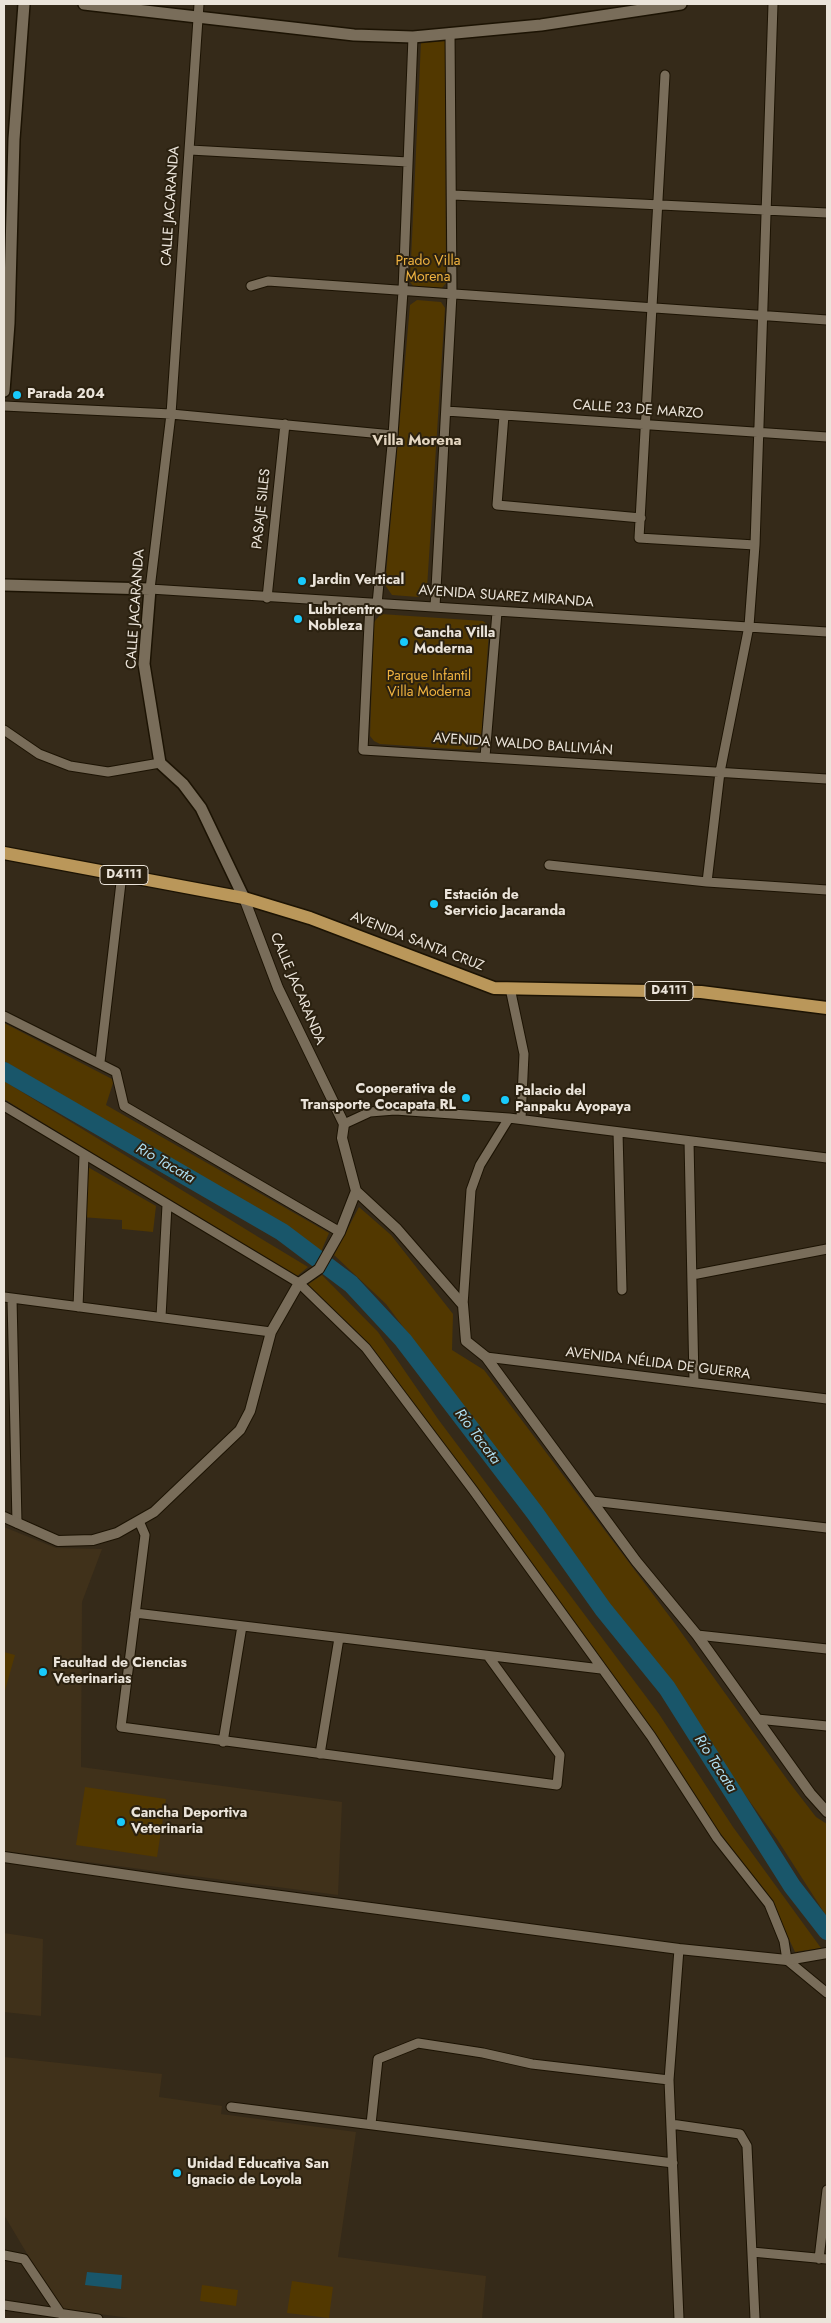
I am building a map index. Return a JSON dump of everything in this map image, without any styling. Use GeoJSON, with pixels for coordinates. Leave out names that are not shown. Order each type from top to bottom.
{"type":"FeatureCollection","features":[{"type":"Feature","properties":{"kind":"main road"},"geometry":{"type":"LineString","coordinates":[[4,391],[9,139],[24,4]]}},
{"type":"Feature","properties":{"kind":"main road"},"geometry":{"type":"LineString","coordinates":[[84,4],[354,35],[413,37],[541,25],[681,4]]}},
{"type":"Feature","properties":{"kind":"main road","name":"AVENIDA SUAREZ MIRANDA"},"geometry":{"type":"LineString","coordinates":[[4,585],[150,589]]}},
{"type":"Feature","properties":{"kind":"main road","name":"CALLE JACARANDA"},"geometry":{"type":"LineString","coordinates":[[150,589],[144,664],[160,763],[183,784],[201,808],[244,898]]}},
{"type":"Feature","properties":{"kind":"main road","name":"AVENIDA SANTA CRUZ"},"geometry":{"type":"LineString","coordinates":[[4,853],[244,898],[310,918],[494,988],[701,992],[827,1008]]}},
{"type":"Feature","properties":{"kind":"street","name":"CALLE JACARANDA"},"geometry":{"type":"LineString","coordinates":[[150,589],[171,414],[199,4]]}},
{"type":"Feature","properties":{"kind":"street"},"geometry":{"type":"LineString","coordinates":[[707,882],[720,772],[749,626],[756,546],[773,4]]}},
{"type":"Feature","properties":{"kind":"street"},"geometry":{"type":"LineString","coordinates":[[435,607],[452,294],[453,195],[450,33]]}},
{"type":"Feature","properties":{"kind":"street"},"geometry":{"type":"LineString","coordinates":[[373,604],[393,435],[402,291],[413,37]]}},
{"type":"Feature","properties":{"kind":"street"},"geometry":{"type":"LineString","coordinates":[[665,75],[639,538],[756,546]]}},
{"type":"Feature","properties":{"kind":"street"},"geometry":{"type":"LineString","coordinates":[[190,150],[408,162]]}},
{"type":"Feature","properties":{"kind":"street"},"geometry":{"type":"LineString","coordinates":[[453,195],[827,213]]}},
{"type":"Feature","properties":{"kind":"street"},"geometry":{"type":"LineString","coordinates":[[251,286],[268,281],[827,320]]}},
{"type":"Feature","properties":{"kind":"street"},"geometry":{"type":"LineString","coordinates":[[4,406],[171,414],[393,435]]}},
{"type":"Feature","properties":{"kind":"street","name":"CALLE 23 DE MARZO"},"geometry":{"type":"LineString","coordinates":[[446,412],[645,423],[827,437]]}},
{"type":"Feature","properties":{"kind":"street"},"geometry":{"type":"LineString","coordinates":[[504,415],[497,505],[641,518]]}},
{"type":"Feature","properties":{"kind":"street","name":"PASAJE SILES"},"geometry":{"type":"LineString","coordinates":[[267,598],[285,424]]}},
{"type":"Feature","properties":{"kind":"street","name":"AVENIDA SUAREZ MIRANDA"},"geometry":{"type":"LineString","coordinates":[[150,589],[267,598],[827,632]]}},
{"type":"Feature","properties":{"kind":"street","name":"AVENIDA WALDO BALLIVIÁN"},"geometry":{"type":"LineString","coordinates":[[373,604],[363,750],[485,756],[827,779]]}},
{"type":"Feature","properties":{"kind":"street"},"geometry":{"type":"LineString","coordinates":[[485,756],[498,612]]}},
{"type":"Feature","properties":{"kind":"street"},"geometry":{"type":"LineString","coordinates":[[4,730],[39,754],[70,766],[108,772],[160,763]]}},
{"type":"Feature","properties":{"kind":"street"},"geometry":{"type":"LineString","coordinates":[[548,865],[707,882],[827,890]]}},
{"type":"Feature","properties":{"kind":"street"},"geometry":{"type":"LineString","coordinates":[[100,1062],[122,874]]}},
{"type":"Feature","properties":{"kind":"street","name":"CALLE JACARANDA"},"geometry":{"type":"LineString","coordinates":[[244,898],[278,988],[344,1124],[342,1138],[356,1192]]}},
{"type":"Feature","properties":{"kind":"street"},"geometry":{"type":"LineString","coordinates":[[510,988],[524,1054],[521,1119]]}},
{"type":"Feature","properties":{"kind":"street"},"geometry":{"type":"LineString","coordinates":[[4,1016],[100,1062],[116,1072],[124,1106],[340,1232]]}},
{"type":"Feature","properties":{"kind":"street"},"geometry":{"type":"LineString","coordinates":[[4,1106],[299,1283],[366,1348],[473,1490],[600,1669],[651,1736],[717,1838],[769,1904],[784,1941],[787,1960],[827,1993]]}},
{"type":"Feature","properties":{"kind":"street"},"geometry":{"type":"LineString","coordinates":[[344,1124],[370,1112],[395,1110],[509,1118],[827,1158]]}},
{"type":"Feature","properties":{"kind":"street"},"geometry":{"type":"LineString","coordinates":[[509,1118],[480,1164],[471,1190],[463,1305],[466,1341],[486,1357],[636,1561],[698,1635],[810,1794],[827,1812]]}},
{"type":"Feature","properties":{"kind":"street"},"geometry":{"type":"LineString","coordinates":[[618,1132],[622,1290]]}},
{"type":"Feature","properties":{"kind":"street"},"geometry":{"type":"LineString","coordinates":[[689,1141],[694,1382]]}},
{"type":"Feature","properties":{"kind":"street"},"geometry":{"type":"LineString","coordinates":[[78,1307],[84,1154]]}},
{"type":"Feature","properties":{"kind":"street"},"geometry":{"type":"LineString","coordinates":[[4,1518],[58,1541],[93,1540],[117,1533],[154,1512],[240,1430],[250,1411],[271,1332],[299,1283],[319,1269],[340,1232],[356,1192],[398,1229],[463,1305]]}},
{"type":"Feature","properties":{"kind":"street"},"geometry":{"type":"LineString","coordinates":[[161,1317],[167,1204]]}},
{"type":"Feature","properties":{"kind":"street"},"geometry":{"type":"LineString","coordinates":[[692,1275],[827,1249]]}},
{"type":"Feature","properties":{"kind":"street"},"geometry":{"type":"LineString","coordinates":[[18,1523],[8,1298],[271,1332]]}},
{"type":"Feature","properties":{"kind":"street","name":"AVENIDA NÉLIDA DE GUERRA"},"geometry":{"type":"LineString","coordinates":[[486,1357],[827,1399]]}},
{"type":"Feature","properties":{"kind":"street"},"geometry":{"type":"LineString","coordinates":[[592,1501],[827,1528]]}},
{"type":"Feature","properties":{"kind":"street"},"geometry":{"type":"LineString","coordinates":[[139,1521],[145,1536],[121,1727],[558,1785],[560,1755],[488,1656]]}},
{"type":"Feature","properties":{"kind":"street"},"geometry":{"type":"LineString","coordinates":[[135,1613],[600,1669]]}},
{"type":"Feature","properties":{"kind":"street"},"geometry":{"type":"LineString","coordinates":[[223,1742],[242,1626]]}},
{"type":"Feature","properties":{"kind":"street"},"geometry":{"type":"LineString","coordinates":[[698,1635],[827,1649]]}},
{"type":"Feature","properties":{"kind":"street"},"geometry":{"type":"LineString","coordinates":[[320,1754],[339,1638]]}},
{"type":"Feature","properties":{"kind":"street"},"geometry":{"type":"LineString","coordinates":[[757,1719],[827,1726]]}},
{"type":"Feature","properties":{"kind":"street"},"geometry":{"type":"LineString","coordinates":[[4,1856],[183,1883],[679,1949],[787,1960],[827,1953]]}},
{"type":"Feature","properties":{"kind":"street"},"geometry":{"type":"LineString","coordinates":[[679,1949],[669,2080],[679,2319]]}},
{"type":"Feature","properties":{"kind":"street"},"geometry":{"type":"LineString","coordinates":[[371,2124],[378,2059],[418,2043],[483,2053],[532,2064],[669,2080]]}},
{"type":"Feature","properties":{"kind":"street"},"geometry":{"type":"LineString","coordinates":[[231,2107],[673,2163]]}},
{"type":"Feature","properties":{"kind":"street"},"geometry":{"type":"LineString","coordinates":[[671,2124],[740,2134],[747,2146],[756,2319]]}},
{"type":"Feature","properties":{"kind":"street"},"geometry":{"type":"LineString","coordinates":[[752,2252],[823,2259],[827,2190]]}},
{"type":"Feature","properties":{"kind":"street"},"geometry":{"type":"LineString","coordinates":[[4,2255],[24,2259],[60,2314]]}},
{"type":"Feature","properties":{"kind":"street"},"geometry":{"type":"LineString","coordinates":[[4,2305],[98,2319]]}},
{"type":"Feature","properties":{"kind":"shaded area","name":"Facultad de Ciencias Veterinarias"},"geometry":{"type":"Polygon","coordinates":[[[4,1527],[56,1548],[102,1549],[82,1602],[81,1767],[342,1802],[338,1895],[4,1851],[4,1527]]]}},
{"type":"Feature","properties":{"kind":"shaded area"},"geometry":{"type":"Polygon","coordinates":[[[4,1933],[43,1939],[41,2016],[4,2012],[4,1933]]]}},
{"type":"Feature","properties":{"kind":"shaded area","name":"Unidad Educativa San Ignacio de Loyola"},"geometry":{"type":"Polygon","coordinates":[[[4,2057],[162,2074],[159,2097],[222,2106],[221,2114],[356,2132],[338,2257],[486,2276],[482,2319],[138,2319],[60,2309],[4,2215],[4,2057]]]}},
{"type":"Feature","properties":{"kind":"green space","name":"Prado Villa Morena"},"geometry":{"type":"Polygon","coordinates":[[[445,41],[446,283],[442,288],[413,286],[410,282],[421,42],[445,41]]]}},
{"type":"Feature","properties":{"kind":"green space","name":"Prado Villa Morena"},"geometry":{"type":"Polygon","coordinates":[[[417,300],[441,302],[445,308],[427,588],[418,597],[392,595],[385,585],[410,305],[417,300]]]}},
{"type":"Feature","properties":{"kind":"green space","name":"Parque Infantil Villa Moderna"},"geometry":{"type":"Polygon","coordinates":[[[381,614],[483,621],[487,624],[489,631],[481,743],[477,749],[380,744],[370,736],[374,622],[381,614]]]}},
{"type":"Feature","properties":{"kind":"green space"},"geometry":{"type":"Polygon","coordinates":[[[4,1023],[114,1080],[106,1105],[329,1233],[320,1254],[240,1200],[4,1061],[4,1023]]]}},
{"type":"Feature","properties":{"kind":"green space"},"geometry":{"type":"Polygon","coordinates":[[[4,1081],[308,1267],[296,1277],[4,1099],[4,1081]]]}},
{"type":"Feature","properties":{"kind":"green space"},"geometry":{"type":"Polygon","coordinates":[[[86,1166],[156,1206],[153,1232],[122,1229],[122,1220],[81,1217],[86,1166]]]}},
{"type":"Feature","properties":{"kind":"green space"},"geometry":{"type":"Polygon","coordinates":[[[359,1207],[391,1235],[453,1314],[452,1350],[484,1370],[673,1621],[789,1782],[816,1817],[827,1824],[827,1917],[777,1839],[487,1439],[386,1304],[334,1255],[359,1207]]]}},
{"type":"Feature","properties":{"kind":"green space"},"geometry":{"type":"Polygon","coordinates":[[[322,1275],[378,1332],[438,1419],[659,1714],[733,1827],[821,1948],[795,1952],[772,1903],[720,1836],[658,1738],[372,1348],[307,1285],[322,1275]]]}},
{"type":"Feature","properties":{"kind":"green space"},"geometry":{"type":"Polygon","coordinates":[[[4,1652],[15,1655],[4,1694],[4,1652]]]}},
{"type":"Feature","properties":{"kind":"green space","name":"Cancha Deportiva Veterinaria"},"geometry":{"type":"Polygon","coordinates":[[[85,1787],[166,1799],[157,1857],[76,1845],[85,1787]]]}},
{"type":"Feature","properties":{"kind":"green space"},"geometry":{"type":"Polygon","coordinates":[[[292,2281],[333,2287],[329,2318],[287,2313],[292,2281]]]}},
{"type":"Feature","properties":{"kind":"green space"},"geometry":{"type":"Polygon","coordinates":[[[202,2285],[238,2290],[236,2306],[200,2301],[202,2285]]]}},
{"type":"Feature","properties":{"kind":"water"},"geometry":{"type":"Polygon","coordinates":[[[87,2272],[122,2275],[121,2289],[85,2285],[87,2272]]]}},
{"type":"Feature","properties":{"kind":"waterway","name":"Río Tacata"},"geometry":{"type":"LineString","coordinates":[[4,1071],[282,1232],[351,1284],[403,1340],[535,1513],[603,1609],[667,1688],[792,1886],[827,1931]]}},
{"type":"Feature","properties":{"kind":"place","name":"Parada 204"},"geometry":{"type":"Point","coordinates":[17,395]}},
{"type":"Feature","properties":{"kind":"place","name":"Jardin Vertical"},"geometry":{"type":"Point","coordinates":[302,581]}},
{"type":"Feature","properties":{"kind":"place","name":"Lubricentro Nobleza"},"geometry":{"type":"Point","coordinates":[298,619]}},
{"type":"Feature","properties":{"kind":"place","name":"Cancha Villa Moderna"},"geometry":{"type":"Point","coordinates":[404,642]}},
{"type":"Feature","properties":{"kind":"place","name":"Estación de Servicio Jacaranda"},"geometry":{"type":"Point","coordinates":[434,904]}},
{"type":"Feature","properties":{"kind":"place","name":"Cooperativa de Transporte Cocapata RL"},"geometry":{"type":"Point","coordinates":[466,1098]}},
{"type":"Feature","properties":{"kind":"place","name":"Palacio del Panpaku Ayopaya"},"geometry":{"type":"Point","coordinates":[505,1100]}},
{"type":"Feature","properties":{"kind":"place","name":"Facultad de Ciencias Veterinarias"},"geometry":{"type":"Point","coordinates":[43,1672]}},
{"type":"Feature","properties":{"kind":"place","name":"Cancha Deportiva Veterinaria"},"geometry":{"type":"Point","coordinates":[121,1822]}},
{"type":"Feature","properties":{"kind":"place","name":"Unidad Educativa San Ignacio de Loyola"},"geometry":{"type":"Point","coordinates":[177,2173]}},
{"type":"Feature","properties":{"kind":"district","name":"Villa Morena"},"geometry":{"type":"Point","coordinates":[417,441]}}]}
